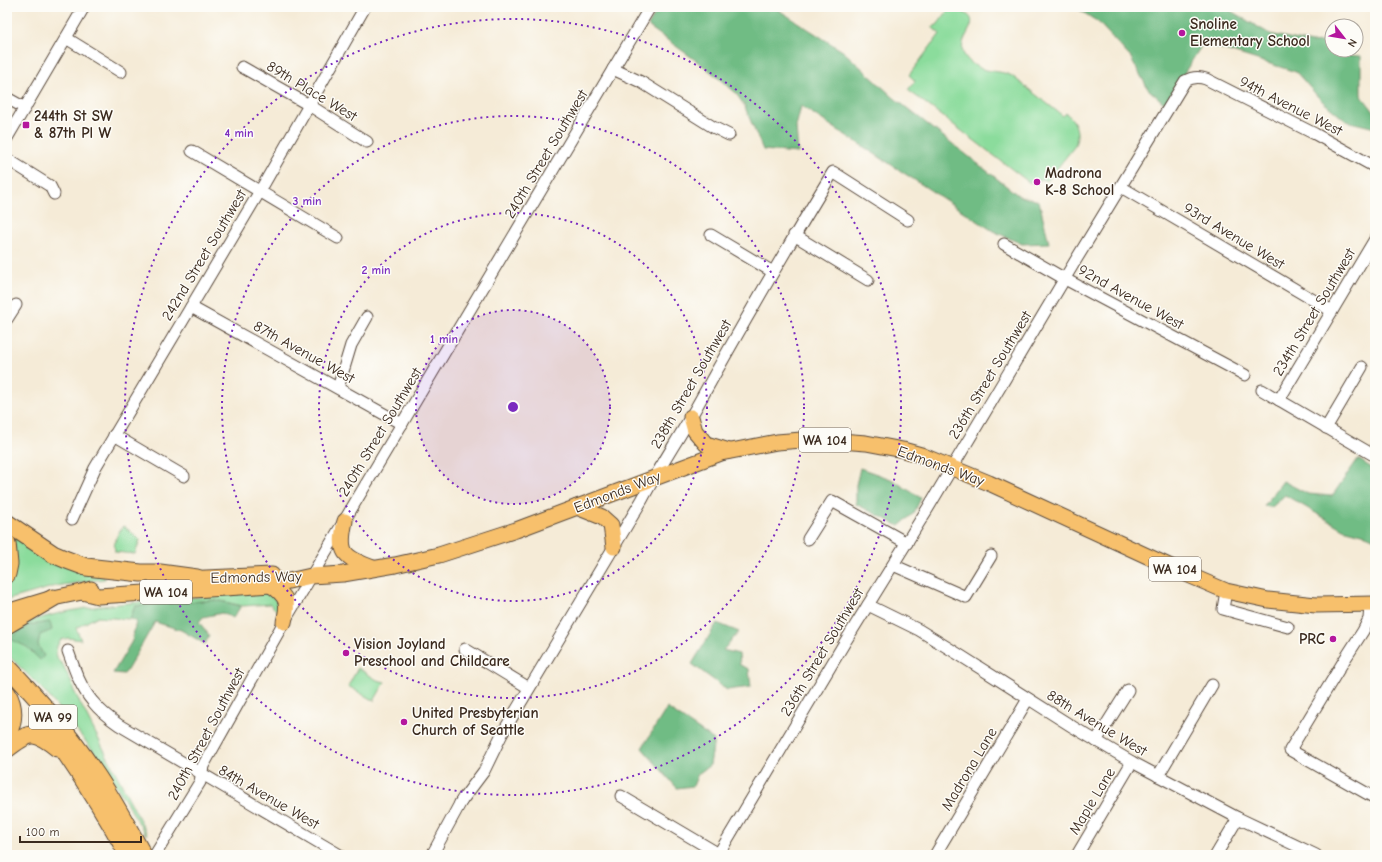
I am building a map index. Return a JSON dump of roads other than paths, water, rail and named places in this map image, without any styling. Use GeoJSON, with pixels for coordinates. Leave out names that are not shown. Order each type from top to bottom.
{"type":"FeatureCollection","features":[{"type":"Feature","properties":{"kind":"highway"},"geometry":{"type":"LineString","coordinates":[[7,523],[53,554],[86,567],[141,573],[160,572],[197,578]]}},
{"type":"Feature","properties":{"kind":"highway"},"geometry":{"type":"LineString","coordinates":[[7,543],[9,564],[7,574]]}},
{"type":"Feature","properties":{"kind":"highway"},"geometry":{"type":"LineString","coordinates":[[7,625],[54,598]]}},
{"type":"Feature","properties":{"kind":"highway","name":"WA 99"},"geometry":{"type":"LineString","coordinates":[[7,666],[50,713],[89,764],[121,815],[143,855]]}},
{"type":"Feature","properties":{"kind":"highway","name":"WA 99"},"geometry":{"type":"LineString","coordinates":[[7,682],[45,724],[69,757],[108,818],[128,855]]}},
{"type":"Feature","properties":{"kind":"highway"},"geometry":{"type":"LineString","coordinates":[[7,693],[13,712],[11,726],[7,736]]}},
{"type":"Feature","properties":{"kind":"highway"},"geometry":{"type":"LineString","coordinates":[[7,749],[25,736],[32,735],[46,739],[69,757]]}},
{"type":"Feature","properties":{"kind":"main road"},"geometry":{"type":"LineString","coordinates":[[691,417],[695,431],[706,444],[729,451]]}},
{"type":"Feature","properties":{"kind":"main road","name":"Edmonds Way"},"geometry":{"type":"LineString","coordinates":[[82,592],[98,596],[271,585],[311,576],[376,569],[438,555],[516,530],[687,465],[729,451],[777,442],[814,439],[866,443],[921,455],[989,483],[1184,573],[1226,590],[1268,600],[1316,605],[1372,604]]}},
{"type":"Feature","properties":{"kind":"main road"},"geometry":{"type":"LineString","coordinates":[[577,507],[602,517],[611,525],[614,547]]}},
{"type":"Feature","properties":{"kind":"main road"},"geometry":{"type":"LineString","coordinates":[[345,521],[341,537],[344,552],[356,562],[376,569]]}},
{"type":"Feature","properties":{"kind":"main road","name":"Edmonds Way"},"geometry":{"type":"LineString","coordinates":[[7,612],[93,588],[197,578],[271,575],[311,576]]}},
{"type":"Feature","properties":{"kind":"main road"},"geometry":{"type":"LineString","coordinates":[[271,585],[284,595],[287,602],[284,622]]}},
{"type":"Feature","properties":{"kind":"main road"},"geometry":{"type":"LineString","coordinates":[[108,818],[116,822],[134,855]]}},
{"type":"Feature","properties":{"kind":"street"},"geometry":{"type":"LineString","coordinates":[[7,138],[84,7]]}},
{"type":"Feature","properties":{"kind":"street","name":"242nd Street Southwest"},"geometry":{"type":"LineString","coordinates":[[72,519],[95,468],[260,190],[366,7]]}},
{"type":"Feature","properties":{"kind":"street","name":"240th Street Southwest"},"geometry":{"type":"LineString","coordinates":[[155,855],[200,782],[203,766],[284,622],[649,8]]}},
{"type":"Feature","properties":{"kind":"street"},"geometry":{"type":"LineString","coordinates":[[66,38],[121,72]]}},
{"type":"Feature","properties":{"kind":"street","name":"89th Place West"},"geometry":{"type":"LineString","coordinates":[[242,67],[309,105],[367,142]]}},
{"type":"Feature","properties":{"kind":"street"},"geometry":{"type":"LineString","coordinates":[[614,69],[642,82],[713,127],[729,135]]}},
{"type":"Feature","properties":{"kind":"street","name":"94th Avenue West"},"geometry":{"type":"LineString","coordinates":[[1191,78],[1200,77],[1216,84],[1315,134],[1375,167]]}},
{"type":"Feature","properties":{"kind":"street","name":"236th Street Southwest"},"geometry":{"type":"LineString","coordinates":[[718,855],[1185,81],[1191,78]]}},
{"type":"Feature","properties":{"kind":"street"},"geometry":{"type":"LineString","coordinates":[[7,98],[25,108]]}},
{"type":"Feature","properties":{"kind":"street"},"geometry":{"type":"LineString","coordinates":[[192,151],[260,190],[338,238]]}},
{"type":"Feature","properties":{"kind":"street"},"geometry":{"type":"LineString","coordinates":[[7,159],[50,186],[54,194]]}},
{"type":"Feature","properties":{"kind":"street","name":"238th Street Southwest"},"geometry":{"type":"LineString","coordinates":[[432,855],[460,803],[484,771],[502,734],[642,500],[653,478],[691,417],[794,235],[832,172],[908,220]]}},
{"type":"Feature","properties":{"kind":"street","name":"93rd Avenue West"},"geometry":{"type":"LineString","coordinates":[[1121,187],[1332,311]]}},
{"type":"Feature","properties":{"kind":"street"},"geometry":{"type":"LineString","coordinates":[[711,235],[773,272]]}},
{"type":"Feature","properties":{"kind":"street"},"geometry":{"type":"LineString","coordinates":[[794,235],[868,280]]}},
{"type":"Feature","properties":{"kind":"street","name":"234th Street Southwest"},"geometry":{"type":"LineString","coordinates":[[1279,400],[1375,239]]}},
{"type":"Feature","properties":{"kind":"street","name":"92nd Avenue West"},"geometry":{"type":"LineString","coordinates":[[1004,244],[1245,375]]}},
{"type":"Feature","properties":{"kind":"street"},"geometry":{"type":"LineString","coordinates":[[7,319],[16,304]]}},
{"type":"Feature","properties":{"kind":"street","name":"87th Avenue West"},"geometry":{"type":"LineString","coordinates":[[191,307],[402,424]]}},
{"type":"Feature","properties":{"kind":"street"},"geometry":{"type":"LineString","coordinates":[[338,388],[351,345],[367,317]]}},
{"type":"Feature","properties":{"kind":"street"},"geometry":{"type":"LineString","coordinates":[[1326,428],[1362,368]]}},
{"type":"Feature","properties":{"kind":"street"},"geometry":{"type":"LineString","coordinates":[[1262,390],[1375,456]]}},
{"type":"Feature","properties":{"kind":"street"},"geometry":{"type":"LineString","coordinates":[[114,435],[184,476]]}},
{"type":"Feature","properties":{"kind":"street"},"geometry":{"type":"LineString","coordinates":[[808,539],[832,501],[907,543]]}},
{"type":"Feature","properties":{"kind":"street"},"geometry":{"type":"LineString","coordinates":[[893,565],[966,597],[991,556]]}},
{"type":"Feature","properties":{"kind":"street"},"geometry":{"type":"LineString","coordinates":[[1226,590],[1223,609],[1288,628]]}},
{"type":"Feature","properties":{"kind":"street"},"geometry":{"type":"LineString","coordinates":[[1372,604],[1363,631],[1345,658],[1290,750],[1375,798]]}},
{"type":"Feature","properties":{"kind":"street","name":"88th Avenue West"},"geometry":{"type":"LineString","coordinates":[[868,605],[919,630],[1028,699],[1132,762],[1238,818],[1316,855]]}},
{"type":"Feature","properties":{"kind":"street"},"geometry":{"type":"LineString","coordinates":[[466,649],[529,688]]}},
{"type":"Feature","properties":{"kind":"street","name":"84th Avenue West"},"geometry":{"type":"LineString","coordinates":[[68,651],[78,678],[92,701],[104,714],[119,725],[201,774],[340,855]]}},
{"type":"Feature","properties":{"kind":"street"},"geometry":{"type":"LineString","coordinates":[[1158,776],[1212,685]]}},
{"type":"Feature","properties":{"kind":"street"},"geometry":{"type":"LineString","coordinates":[[1096,741],[1128,690]]}},
{"type":"Feature","properties":{"kind":"street","name":"Madrona Lane"},"geometry":{"type":"LineString","coordinates":[[935,855],[1028,699]]}},
{"type":"Feature","properties":{"kind":"street","name":"Maple Lane"},"geometry":{"type":"LineString","coordinates":[[1077,855],[1132,762]]}},
{"type":"Feature","properties":{"kind":"street"},"geometry":{"type":"LineString","coordinates":[[621,796],[718,855]]}},
{"type":"Feature","properties":{"kind":"street"},"geometry":{"type":"LineString","coordinates":[[1216,855],[1238,818]]}},
{"type":"Feature","properties":{"kind":"place","name":"Snoline Elementary School"},"geometry":{"type":"Point","coordinates":[1182,33]}},
{"type":"Feature","properties":{"kind":"place","name":"244th St SW & 87th Pl W"},"geometry":{"type":"Point","coordinates":[26,125]}},
{"type":"Feature","properties":{"kind":"place","name":"Madrona K-8 School"},"geometry":{"type":"Point","coordinates":[1037,182]}},
{"type":"Feature","properties":{"kind":"place","name":"PRC"},"geometry":{"type":"Point","coordinates":[1333,639]}},
{"type":"Feature","properties":{"kind":"place","name":"Vision Joyland Preschool and Childcare"},"geometry":{"type":"Point","coordinates":[346,653]}},
{"type":"Feature","properties":{"kind":"place","name":"United Presbyterian Church of Seattle"},"geometry":{"type":"Point","coordinates":[404,722]}}]}
